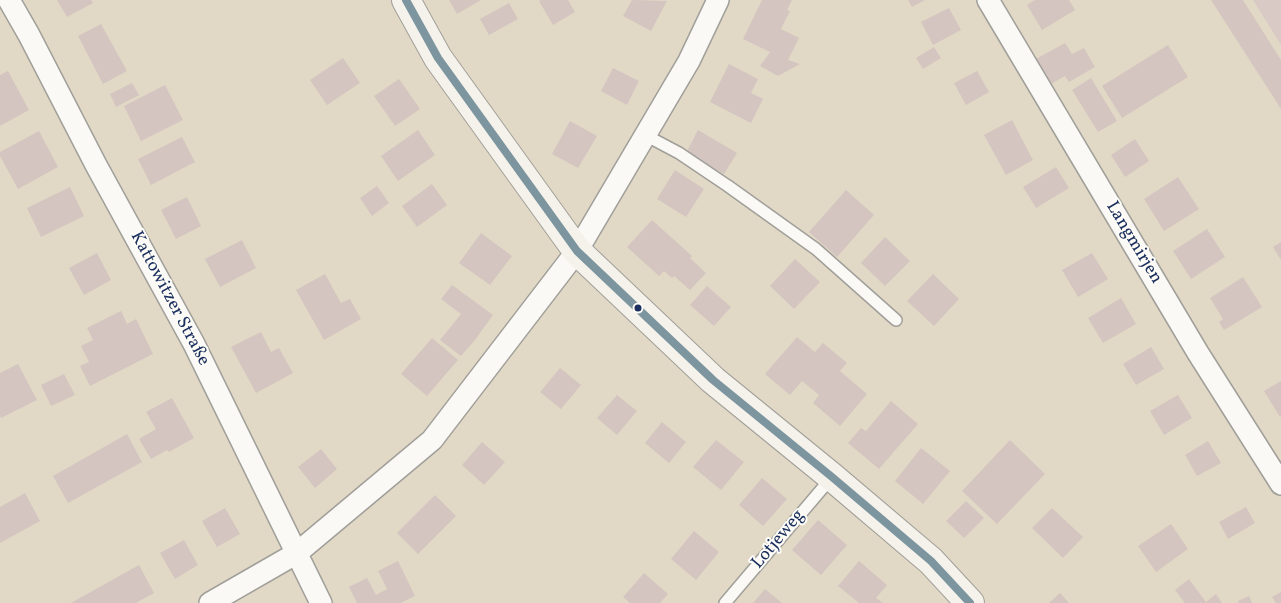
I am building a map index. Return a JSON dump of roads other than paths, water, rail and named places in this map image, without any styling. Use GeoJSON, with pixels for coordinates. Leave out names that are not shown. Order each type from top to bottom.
{"type":"FeatureCollection","features":[{"type":"Feature","properties":{"kind":"street","name":"Kattowitzer Straße"},"geometry":{"type":"LineString","coordinates":[[9,0],[96,165],[194,344],[320,603]]}},
{"type":"Feature","properties":{"kind":"street"},"geometry":{"type":"LineString","coordinates":[[406,0],[438,58],[577,251],[714,380],[931,561],[970,603]]}},
{"type":"Feature","properties":{"kind":"street"},"geometry":{"type":"LineString","coordinates":[[210,603],[297,553],[432,440],[577,251],[689,61],[718,0]]}},
{"type":"Feature","properties":{"kind":"street","name":"Langmirjen"},"geometry":{"type":"LineString","coordinates":[[988,0],[1198,353],[1281,484]]}},
{"type":"Feature","properties":{"kind":"lane"},"geometry":{"type":"LineString","coordinates":[[645,135],[679,153],[816,249],[896,320]]}},
{"type":"Feature","properties":{"kind":"lane","name":"Lotjeweg"},"geometry":{"type":"LineString","coordinates":[[725,603],[832,477]]}}]}
